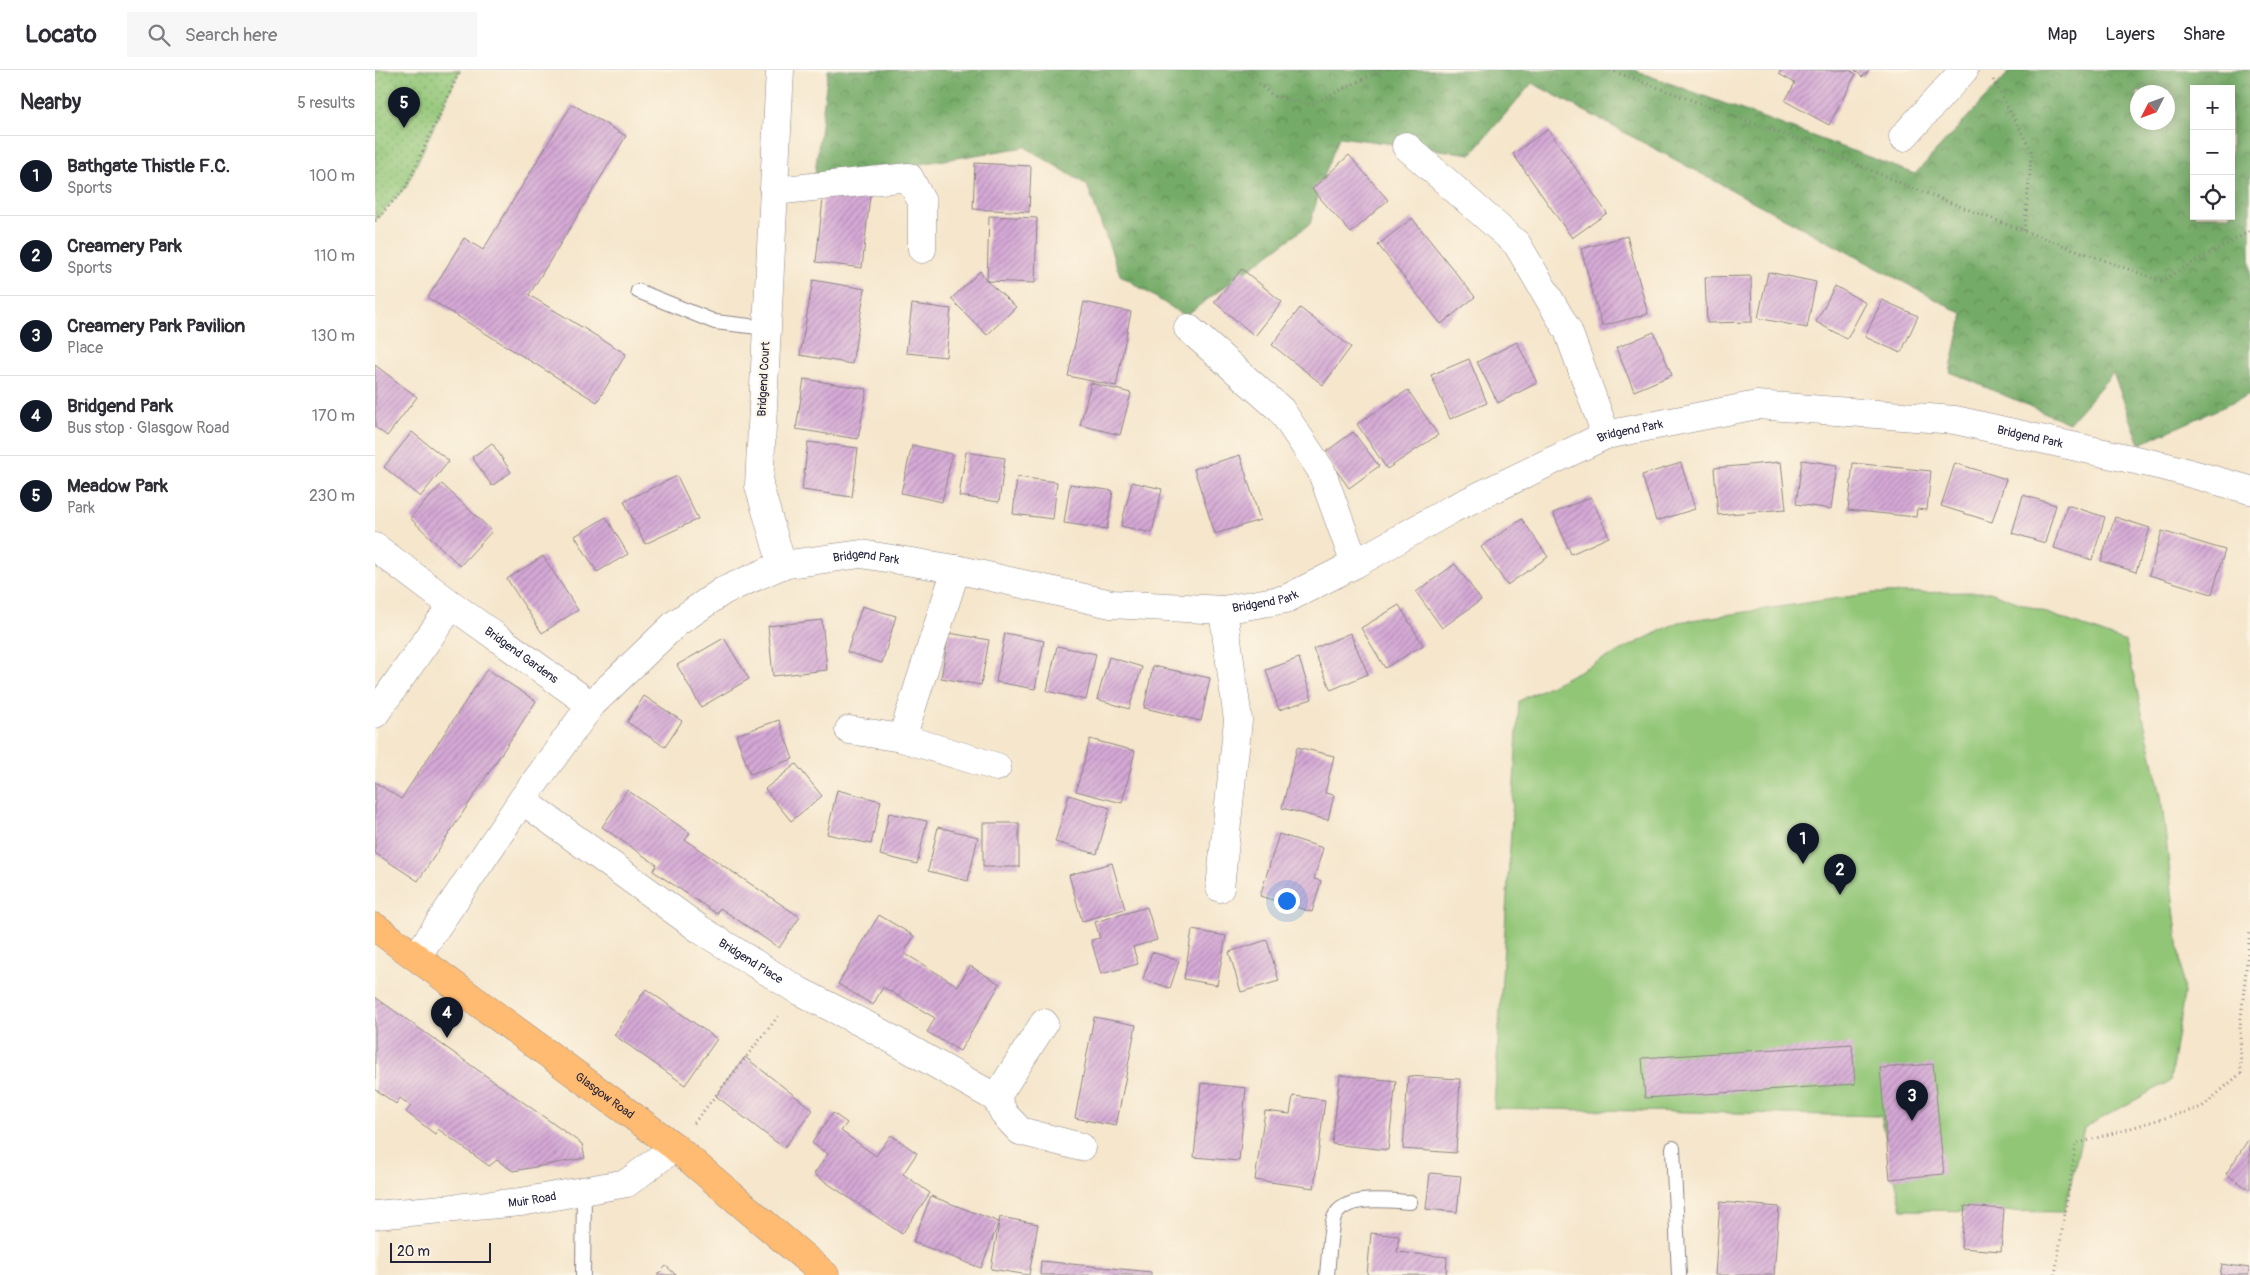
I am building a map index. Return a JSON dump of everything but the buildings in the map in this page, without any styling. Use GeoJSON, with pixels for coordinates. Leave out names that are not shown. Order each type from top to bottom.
{"type":"FeatureCollection","features":[{"type":"Feature","properties":{"kind":"main road","name":"Glasgow Road"},"geometry":{"type":"LineString","coordinates":[[375,927],[675,1147],[825,1275]]}},
{"type":"Feature","properties":{"kind":"street","name":"Bridgend Court"},"geometry":{"type":"LineString","coordinates":[[780,70],[759,486],[782,565]]}},
{"type":"Feature","properties":{"kind":"street"},"geometry":{"type":"LineString","coordinates":[[1903,137],[1964,70]]}},
{"type":"Feature","properties":{"kind":"street"},"geometry":{"type":"LineString","coordinates":[[1406,146],[1517,244],[1568,331],[1606,435]]}},
{"type":"Feature","properties":{"kind":"street"},"geometry":{"type":"LineString","coordinates":[[774,191],[909,177],[923,202],[922,249]]}},
{"type":"Feature","properties":{"kind":"street"},"geometry":{"type":"LineString","coordinates":[[1189,328],[1281,410],[1321,470],[1355,564]]}},
{"type":"Feature","properties":{"kind":"street","name":"Bridgend Park"},"geometry":{"type":"LineString","coordinates":[[417,956],[521,800],[591,704],[675,624],[723,591],[782,565],[861,554],[956,569],[1111,604],[1223,610],[1286,599],[1355,564],[1453,509],[1606,435],[1757,405],[1955,420],[2167,467],[2250,490]]}},
{"type":"Feature","properties":{"kind":"street","name":"Bridgend Gardens"},"geometry":{"type":"LineString","coordinates":[[375,547],[452,605],[591,704]]}},
{"type":"Feature","properties":{"kind":"street"},"geometry":{"type":"LineString","coordinates":[[902,738],[956,569]]}},
{"type":"Feature","properties":{"kind":"street"},"geometry":{"type":"LineString","coordinates":[[375,714],[452,605]]}},
{"type":"Feature","properties":{"kind":"street"},"geometry":{"type":"LineString","coordinates":[[1220,888],[1238,720],[1223,610]]}},
{"type":"Feature","properties":{"kind":"street"},"geometry":{"type":"LineString","coordinates":[[849,730],[902,738],[997,767]]}},
{"type":"Feature","properties":{"kind":"street","name":"Bridgend Place"},"geometry":{"type":"LineString","coordinates":[[521,800],[701,930],[799,991],[872,1028],[997,1098]]}},
{"type":"Feature","properties":{"kind":"street"},"geometry":{"type":"LineString","coordinates":[[1044,1023],[997,1098],[1005,1115],[1019,1131],[1081,1147]]}},
{"type":"Feature","properties":{"kind":"street","name":"Muir Road"},"geometry":{"type":"LineString","coordinates":[[375,1215],[521,1202],[627,1183],[675,1147]]}},
{"type":"Feature","properties":{"kind":"lane"},"geometry":{"type":"LineString","coordinates":[[638,291],[715,322],[767,328]]}},
{"type":"Feature","properties":{"kind":"lane"},"geometry":{"type":"LineString","coordinates":[[1673,1148],[1679,1275]]}},
{"type":"Feature","properties":{"kind":"lane"},"geometry":{"type":"LineString","coordinates":[[583,1275],[584,1191]]}},
{"type":"Feature","properties":{"kind":"lane"},"geometry":{"type":"LineString","coordinates":[[1327,1275],[1333,1219],[1341,1207],[1349,1203],[1365,1201],[1410,1202]]}},
{"type":"Feature","properties":{"kind":"path"},"geometry":{"type":"LineString","coordinates":[[375,221],[406,186],[460,70]]}},
{"type":"Feature","properties":{"kind":"path"},"geometry":{"type":"LineString","coordinates":[[1244,70],[1273,96],[1310,105],[1382,70]]}},
{"type":"Feature","properties":{"kind":"path"},"geometry":{"type":"LineString","coordinates":[[1610,70],[1802,142],[1915,189],[2024,231],[2161,281],[2250,231]]}},
{"type":"Feature","properties":{"kind":"path"},"geometry":{"type":"LineString","coordinates":[[1993,78],[2032,152],[2024,231]]}},
{"type":"Feature","properties":{"kind":"path"},"geometry":{"type":"LineString","coordinates":[[2055,1275],[2076,1144],[2202,1107],[2241,1073],[2239,1027],[2250,932]]}},
{"type":"Feature","properties":{"kind":"path"},"geometry":{"type":"LineString","coordinates":[[675,1147],[799,991]]}},
{"type":"Feature","properties":{"kind":"green space"},"geometry":{"type":"Polygon","coordinates":[[[375,70],[460,70],[406,187],[375,221],[375,70]]]}},
{"type":"Feature","properties":{"kind":"green space"},"geometry":{"type":"Polygon","coordinates":[[[828,70],[1634,70],[1915,174],[2011,70],[2250,70],[2250,395],[2140,444],[2113,373],[2069,423],[1950,372],[1963,314],[1532,83],[1471,154],[1339,137],[1324,176],[1310,224],[1185,316],[1120,275],[1087,185],[1025,147],[814,181],[828,70]]]}},
{"type":"Feature","properties":{"kind":"green space"},"geometry":{"type":"Polygon","coordinates":[[[1990,592],[2126,642],[2161,796],[2184,994],[2170,1081],[2084,1128],[2064,1212],[1902,1210],[1881,1116],[1494,1108],[1519,701],[1678,622],[1873,593],[1990,592]]]}},
{"type":"Feature","properties":{"kind":"place","name":"Meadow Park"},"geometry":{"type":"Point","coordinates":[404,128]}},
{"type":"Feature","properties":{"kind":"place","name":"Bathgate Thistle F.C."},"geometry":{"type":"Point","coordinates":[1803,864]}},
{"type":"Feature","properties":{"kind":"place","name":"Creamery Park"},"geometry":{"type":"Point","coordinates":[1840,895]}},
{"type":"Feature","properties":{"kind":"place","name":"Bridgend Park"},"geometry":{"type":"Point","coordinates":[447,1038]}},
{"type":"Feature","properties":{"kind":"place","name":"Creamery Park Pavilion"},"geometry":{"type":"Point","coordinates":[1912,1121]}}]}
